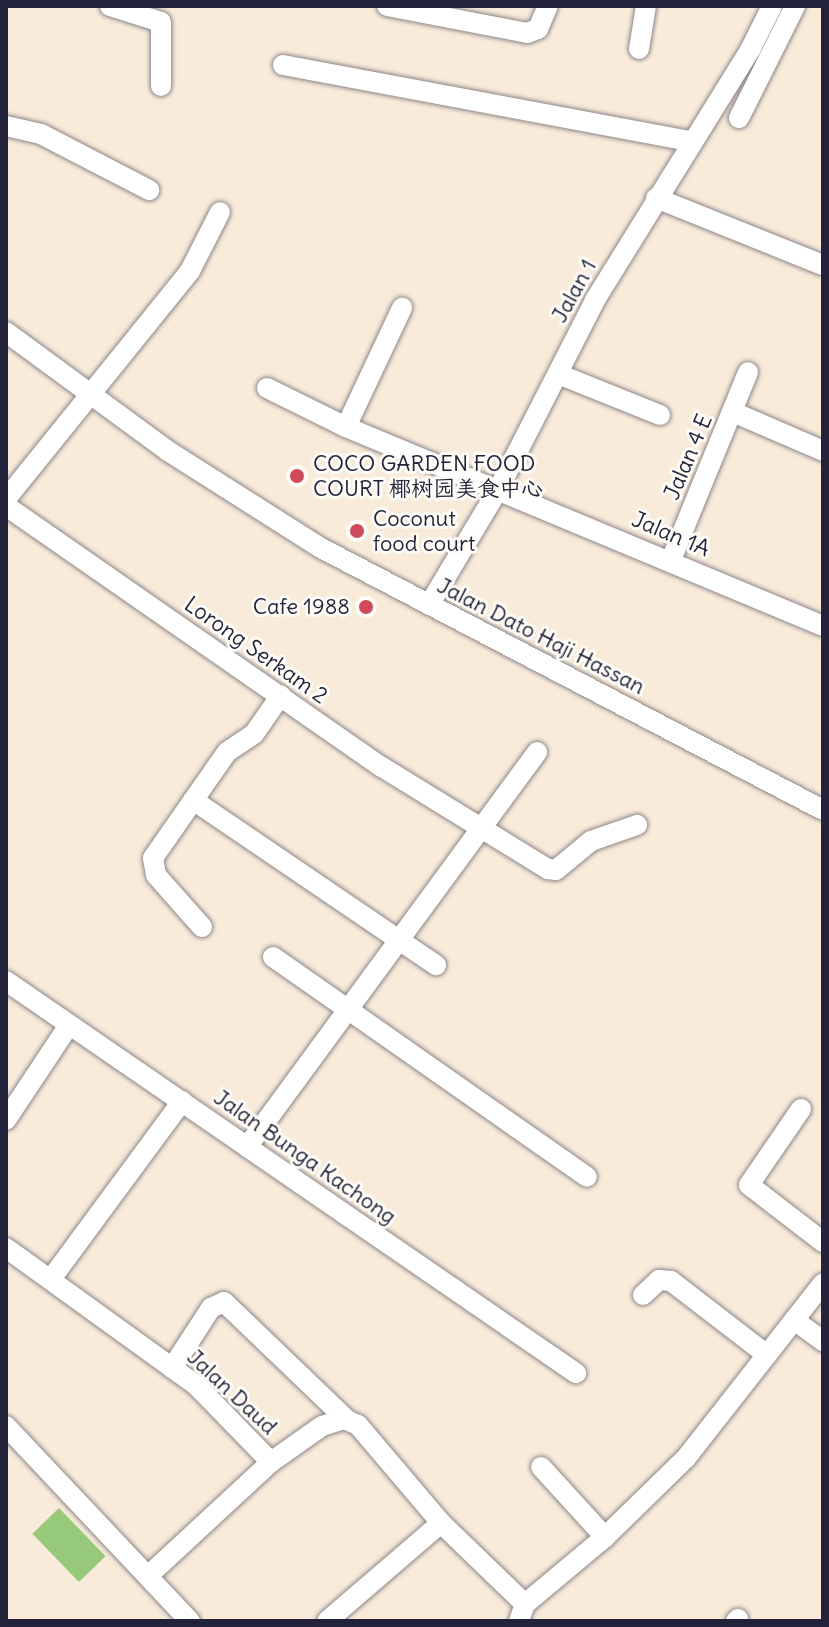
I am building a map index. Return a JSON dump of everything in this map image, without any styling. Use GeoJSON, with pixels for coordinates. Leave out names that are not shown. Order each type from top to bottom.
{"type":"FeatureCollection","features":[{"type":"Feature","properties":{"kind":"street"},"geometry":{"type":"LineString","coordinates":[[110,6],[161,22],[161,86]]}},
{"type":"Feature","properties":{"kind":"street"},"geometry":{"type":"LineString","coordinates":[[387,6],[435,11],[527,33],[538,29],[548,6]]}},
{"type":"Feature","properties":{"kind":"street"},"geometry":{"type":"LineString","coordinates":[[639,49],[646,6]]}},
{"type":"Feature","properties":{"kind":"street","name":"Jalan 1"},"geometry":{"type":"LineString","coordinates":[[429,605],[499,488],[656,198],[751,48],[772,6]]}},
{"type":"Feature","properties":{"kind":"street"},"geometry":{"type":"LineString","coordinates":[[739,118],[795,6]]}},
{"type":"Feature","properties":{"kind":"street"},"geometry":{"type":"LineString","coordinates":[[283,65],[690,141]]}},
{"type":"Feature","properties":{"kind":"street"},"geometry":{"type":"LineString","coordinates":[[6,126],[41,134],[149,190]]}},
{"type":"Feature","properties":{"kind":"street"},"geometry":{"type":"LineString","coordinates":[[656,198],[823,265]]}},
{"type":"Feature","properties":{"kind":"street"},"geometry":{"type":"LineString","coordinates":[[7,499],[86,394],[190,271],[220,212]]}},
{"type":"Feature","properties":{"kind":"street"},"geometry":{"type":"LineString","coordinates":[[346,427],[402,308]]}},
{"type":"Feature","properties":{"kind":"street","name":"Jalan Dato Haji Hassan"},"geometry":{"type":"LineString","coordinates":[[6,332],[86,394],[321,548],[823,810]]}},
{"type":"Feature","properties":{"kind":"street","name":"Jalan 4 E"},"geometry":{"type":"LineString","coordinates":[[671,560],[748,372]]}},
{"type":"Feature","properties":{"kind":"street"},"geometry":{"type":"LineString","coordinates":[[558,374],[660,415]]}},
{"type":"Feature","properties":{"kind":"street","name":"Jalan 1A"},"geometry":{"type":"LineString","coordinates":[[267,388],[346,427],[499,488],[823,626]]}},
{"type":"Feature","properties":{"kind":"street"},"geometry":{"type":"LineString","coordinates":[[733,412],[823,451]]}},
{"type":"Feature","properties":{"kind":"street","name":"Lorong Serkam 2"},"geometry":{"type":"LineString","coordinates":[[7,499],[281,695],[482,829],[556,870],[578,849],[637,825]]}},
{"type":"Feature","properties":{"kind":"street"},"geometry":{"type":"LineString","coordinates":[[202,927],[152,864],[227,752],[254,734],[281,695]]}},
{"type":"Feature","properties":{"kind":"street"},"geometry":{"type":"LineString","coordinates":[[247,1147],[395,941],[537,752]]}},
{"type":"Feature","properties":{"kind":"street"},"geometry":{"type":"LineString","coordinates":[[193,800],[395,941],[436,965]]}},
{"type":"Feature","properties":{"kind":"street"},"geometry":{"type":"LineString","coordinates":[[273,957],[587,1177]]}},
{"type":"Feature","properties":{"kind":"street","name":"Jalan Bunga Kachong"},"geometry":{"type":"LineString","coordinates":[[6,981],[576,1373]]}},
{"type":"Feature","properties":{"kind":"street"},"geometry":{"type":"LineString","coordinates":[[6,1120],[69,1025]]}},
{"type":"Feature","properties":{"kind":"street"},"geometry":{"type":"LineString","coordinates":[[51,1279],[182,1101]]}},
{"type":"Feature","properties":{"kind":"street"},"geometry":{"type":"LineString","coordinates":[[801,1109],[749,1185],[823,1242]]}},
{"type":"Feature","properties":{"kind":"street","name":"Jalan Daud"},"geometry":{"type":"LineString","coordinates":[[6,1248],[197,1386],[271,1462],[322,1426],[347,1420]]}},
{"type":"Feature","properties":{"kind":"street"},"geometry":{"type":"LineString","coordinates":[[643,1295],[659,1280],[671,1281],[767,1355]]}},
{"type":"Feature","properties":{"kind":"street"},"geometry":{"type":"LineString","coordinates":[[172,1368],[211,1308],[224,1302],[347,1420],[358,1425],[522,1613],[686,1458],[823,1283]]}},
{"type":"Feature","properties":{"kind":"street"},"geometry":{"type":"LineString","coordinates":[[794,1320],[823,1341]]}},
{"type":"Feature","properties":{"kind":"street"},"geometry":{"type":"LineString","coordinates":[[6,1426],[190,1621]]}},
{"type":"Feature","properties":{"kind":"street"},"geometry":{"type":"LineString","coordinates":[[149,1575],[271,1462]]}},
{"type":"Feature","properties":{"kind":"street"},"geometry":{"type":"LineString","coordinates":[[541,1467],[605,1537]]}},
{"type":"Feature","properties":{"kind":"street"},"geometry":{"type":"LineString","coordinates":[[327,1621],[441,1523]]}},
{"type":"Feature","properties":{"kind":"green space"},"geometry":{"type":"Polygon","coordinates":[[[59,1508],[106,1556],[79,1582],[32,1534],[59,1508]]]}},
{"type":"Feature","properties":{"kind":"place","name":"COCO GARDEN FOOD COURT 椰树园美食中心"},"geometry":{"type":"Point","coordinates":[297,476]}},
{"type":"Feature","properties":{"kind":"place","name":"Coconut food court"},"geometry":{"type":"Point","coordinates":[357,531]}},
{"type":"Feature","properties":{"kind":"place","name":"Cafe 1988"},"geometry":{"type":"Point","coordinates":[366,607]}}]}
